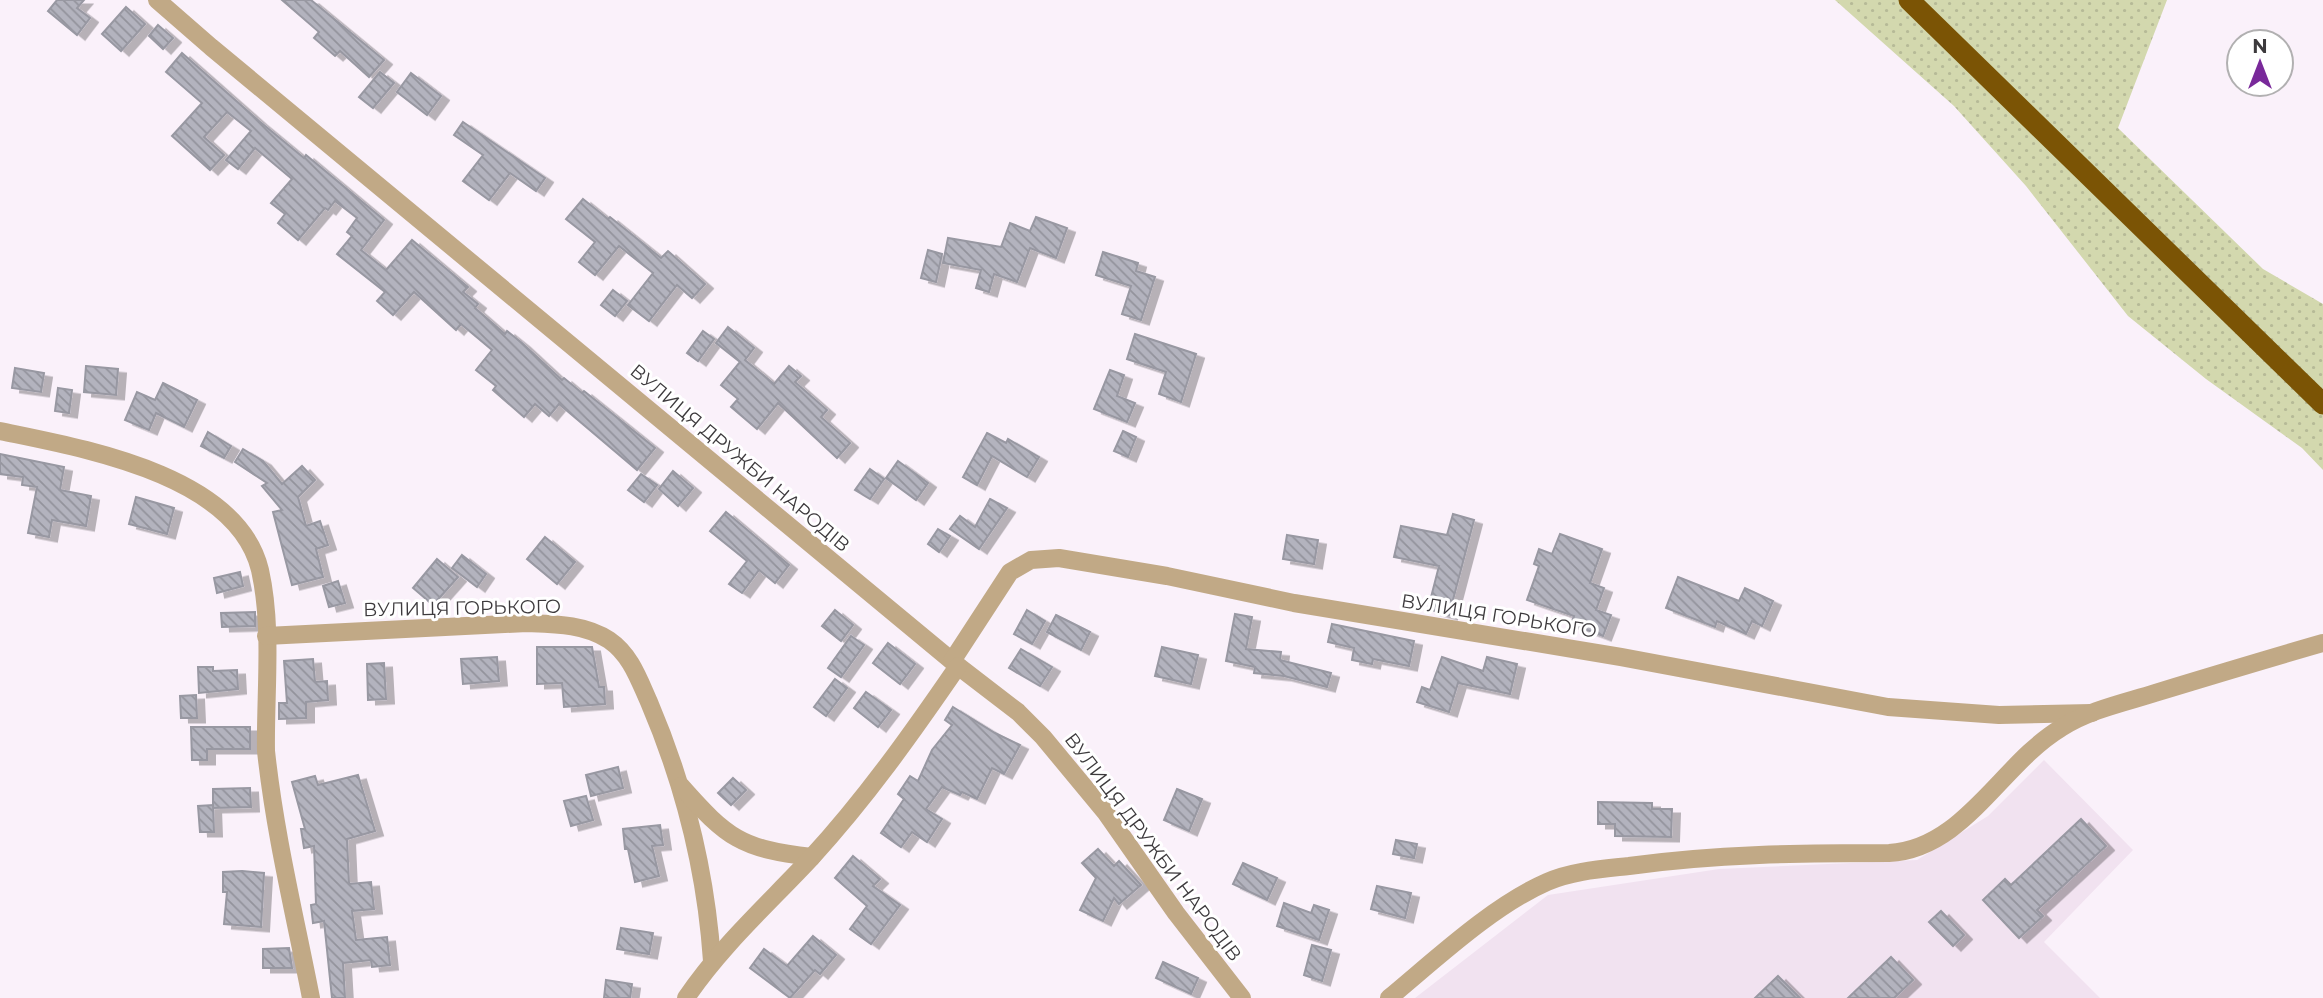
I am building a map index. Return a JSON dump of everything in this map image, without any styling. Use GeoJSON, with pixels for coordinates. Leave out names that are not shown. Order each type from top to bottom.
{"type":"FeatureCollection","features":[{"type":"Feature","properties":{"kind":"highway"},"geometry":{"type":"LineString","coordinates":[[1909,0],[2323,404]]}},
{"type":"Feature","properties":{"kind":"street","name":"ВУЛИЦЯ ДРУЖБИ НАРОДІВ"},"geometry":{"type":"LineString","coordinates":[[157,0],[221,56],[955,664],[1018,712],[1043,737],[1106,813],[1176,913],[1242,998]]}},
{"type":"Feature","properties":{"kind":"street"},"geometry":{"type":"LineString","coordinates":[[0,431],[78,447],[135,464],[178,483],[216,507],[243,532],[253,550],[260,569],[263,593],[266,636],[266,751],[269,777],[287,890],[311,998]]}},
{"type":"Feature","properties":{"kind":"street","name":"ВУЛИЦЯ ГОРЬКОГО"},"geometry":{"type":"LineString","coordinates":[[686,998],[712,961],[812,857],[893,761],[1010,572],[1031,560],[1059,558],[1167,576],[1294,603],[1621,657],[1888,707],[1999,715],[2091,713]]}},
{"type":"Feature","properties":{"kind":"street","name":"ВУЛИЦЯ ГОРЬКОГО"},"geometry":{"type":"LineString","coordinates":[[266,636],[527,623],[568,625],[592,631],[611,641],[631,664],[655,715],[678,783],[703,883],[712,961]]}},
{"type":"Feature","properties":{"kind":"street"},"geometry":{"type":"LineString","coordinates":[[1389,998],[1485,920],[1532,889],[1563,876],[1702,857],[1889,853],[1919,848],[1962,819],[2013,766],[2060,728],[2091,713],[2323,643]]}},
{"type":"Feature","properties":{"kind":"street"},"geometry":{"type":"LineString","coordinates":[[678,783],[708,817],[741,841],[759,849],[812,857]]}},
{"type":"Feature","properties":{"kind":"shaded area"},"geometry":{"type":"Polygon","coordinates":[[[2044,760],[2133,850],[2044,942],[2100,998],[1415,998],[1548,895],[1719,869],[1917,860],[1988,816],[2044,760]]]}},
{"type":"Feature","properties":{"kind":"green space"},"geometry":{"type":"Polygon","coordinates":[[[1835,0],[2167,0],[2118,128],[2263,269],[2323,304],[2323,470],[2302,448],[2206,379],[2128,316],[2026,186],[1954,106],[1835,0]]]}},
{"type":"Feature","properties":{"kind":"building"},"geometry":{"type":"Polygon","coordinates":[[[57,0],[84,0],[77,8],[90,18],[77,35],[48,11],[57,0]]]}},
{"type":"Feature","properties":{"kind":"building"},"geometry":{"type":"Polygon","coordinates":[[[282,0],[311,0],[384,60],[369,77],[340,51],[335,56],[314,38],[319,32],[282,0]]]}},
{"type":"Feature","properties":{"kind":"building"},"geometry":{"type":"Polygon","coordinates":[[[126,7],[145,24],[121,51],[102,34],[126,7]]]}},
{"type":"Feature","properties":{"kind":"building"},"geometry":{"type":"Polygon","coordinates":[[[158,25],[173,38],[163,49],[149,36],[158,25]]]}},
{"type":"Feature","properties":{"kind":"building"},"geometry":{"type":"Polygon","coordinates":[[[182,53],[259,121],[304,158],[306,155],[384,220],[361,250],[386,270],[412,240],[468,287],[463,292],[478,304],[475,308],[505,334],[507,331],[562,380],[564,378],[582,393],[584,391],[655,448],[637,470],[559,404],[549,416],[535,404],[524,417],[493,390],[496,386],[476,370],[492,350],[461,324],[456,330],[414,292],[393,315],[377,301],[385,292],[337,254],[352,236],[347,232],[357,218],[335,201],[328,210],[325,208],[298,240],[278,223],[285,214],[271,203],[292,179],[255,148],[238,169],[226,160],[251,131],[227,112],[204,137],[224,155],[210,170],[172,136],[202,103],[166,72],[182,53]]]}},
{"type":"Feature","properties":{"kind":"building"},"geometry":{"type":"Polygon","coordinates":[[[380,72],[394,83],[373,108],[359,97],[380,72]]]}},
{"type":"Feature","properties":{"kind":"building"},"geometry":{"type":"Polygon","coordinates":[[[411,73],[441,96],[427,115],[397,92],[411,73]]]}},
{"type":"Feature","properties":{"kind":"building"},"geometry":{"type":"Polygon","coordinates":[[[463,122],[545,178],[536,191],[510,173],[489,200],[463,181],[483,155],[454,135],[463,122]]]}},
{"type":"Feature","properties":{"kind":"building"},"geometry":{"type":"Polygon","coordinates":[[[583,199],[661,258],[668,251],[705,284],[692,298],[677,285],[649,321],[628,305],[653,273],[619,246],[595,275],[579,262],[595,242],[566,219],[583,199]]]}},
{"type":"Feature","properties":{"kind":"building"},"geometry":{"type":"Polygon","coordinates":[[[1036,217],[1067,228],[1056,258],[1030,248],[1017,282],[994,274],[989,292],[976,288],[981,270],[943,263],[948,238],[1001,247],[1010,223],[1030,231],[1036,217]]]}},
{"type":"Feature","properties":{"kind":"building"},"geometry":{"type":"Polygon","coordinates":[[[928,250],[942,254],[936,282],[921,278],[928,250]]]}},
{"type":"Feature","properties":{"kind":"building"},"geometry":{"type":"Polygon","coordinates":[[[1103,252],[1138,263],[1136,271],[1155,277],[1141,320],[1122,314],[1131,286],[1096,275],[1103,252]]]}},
{"type":"Feature","properties":{"kind":"building"},"geometry":{"type":"Polygon","coordinates":[[[613,290],[627,301],[615,316],[601,305],[613,290]]]}},
{"type":"Feature","properties":{"kind":"building"},"geometry":{"type":"Polygon","coordinates":[[[728,327],[754,348],[745,360],[774,384],[789,366],[801,376],[795,382],[827,410],[821,417],[850,443],[837,458],[778,403],[757,429],[731,407],[738,399],[721,385],[740,362],[716,343],[728,327]]]}},
{"type":"Feature","properties":{"kind":"building"},"geometry":{"type":"Polygon","coordinates":[[[703,331],[714,339],[698,361],[687,353],[703,331]]]}},
{"type":"Feature","properties":{"kind":"building"},"geometry":{"type":"Polygon","coordinates":[[[1135,334],[1196,354],[1181,402],[1159,394],[1166,372],[1127,359],[1135,334]]]}},
{"type":"Feature","properties":{"kind":"building"},"geometry":{"type":"Polygon","coordinates":[[[86,366],[118,369],[116,395],[84,392],[86,366]]]}},
{"type":"Feature","properties":{"kind":"building"},"geometry":{"type":"Polygon","coordinates":[[[15,368],[44,373],[41,392],[12,388],[15,368]]]}},
{"type":"Feature","properties":{"kind":"building"},"geometry":{"type":"Polygon","coordinates":[[[1110,370],[1124,375],[1117,396],[1135,403],[1127,422],[1094,409],[1110,370]]]}},
{"type":"Feature","properties":{"kind":"building"},"geometry":{"type":"Polygon","coordinates":[[[163,383],[197,400],[184,427],[156,413],[149,430],[125,420],[137,392],[155,400],[163,383]]]}},
{"type":"Feature","properties":{"kind":"building"},"geometry":{"type":"Polygon","coordinates":[[[58,388],[72,390],[69,413],[55,411],[58,388]]]}},
{"type":"Feature","properties":{"kind":"building"},"geometry":{"type":"Polygon","coordinates":[[[1123,431],[1136,437],[1128,457],[1114,451],[1123,431]]]}},
{"type":"Feature","properties":{"kind":"building"},"geometry":{"type":"Polygon","coordinates":[[[208,432],[231,446],[224,458],[201,446],[208,432]]]}},
{"type":"Feature","properties":{"kind":"building"},"geometry":{"type":"Polygon","coordinates":[[[987,433],[1006,443],[1008,439],[1039,457],[1027,477],[992,456],[977,485],[963,477],[987,433]]]}},
{"type":"Feature","properties":{"kind":"building"},"geometry":{"type":"Polygon","coordinates":[[[243,449],[263,461],[282,484],[302,466],[315,480],[298,497],[306,526],[320,521],[328,545],[316,549],[323,577],[292,585],[273,512],[282,510],[262,486],[267,483],[235,462],[243,449]]]}},
{"type":"Feature","properties":{"kind":"building"},"geometry":{"type":"Polygon","coordinates":[[[0,454],[64,467],[60,490],[91,496],[86,526],[52,520],[49,537],[28,533],[37,487],[22,485],[23,477],[0,474],[0,454]]]}},
{"type":"Feature","properties":{"kind":"building"},"geometry":{"type":"Polygon","coordinates":[[[898,461],[928,483],[916,500],[886,478],[898,461]]]}},
{"type":"Feature","properties":{"kind":"building"},"geometry":{"type":"Polygon","coordinates":[[[870,469],[884,479],[870,499],[855,490],[870,469]]]}},
{"type":"Feature","properties":{"kind":"building"},"geometry":{"type":"Polygon","coordinates":[[[673,471],[693,488],[678,506],[659,489],[673,471]]]}},
{"type":"Feature","properties":{"kind":"building"},"geometry":{"type":"Polygon","coordinates":[[[641,474],[657,485],[644,502],[628,490],[641,474]]]}},
{"type":"Feature","properties":{"kind":"building"},"geometry":{"type":"Polygon","coordinates":[[[136,497],[174,508],[167,534],[129,524],[136,497]]]}},
{"type":"Feature","properties":{"kind":"building"},"geometry":{"type":"Polygon","coordinates":[[[990,499],[1007,508],[979,549],[950,529],[960,516],[975,527],[990,499]]]}},
{"type":"Feature","properties":{"kind":"building"},"geometry":{"type":"Polygon","coordinates":[[[726,512],[789,565],[775,583],[759,570],[742,593],[729,584],[747,561],[710,531],[726,512]]]}},
{"type":"Feature","properties":{"kind":"building"},"geometry":{"type":"Polygon","coordinates":[[[1453,514],[1474,520],[1449,615],[1428,609],[1439,566],[1394,557],[1401,526],[1447,535],[1453,514]]]}},
{"type":"Feature","properties":{"kind":"building"},"geometry":{"type":"Polygon","coordinates":[[[938,529],[950,536],[939,552],[928,544],[938,529]]]}},
{"type":"Feature","properties":{"kind":"building"},"geometry":{"type":"Polygon","coordinates":[[[1560,534],[1602,549],[1590,583],[1604,588],[1596,610],[1611,615],[1603,636],[1571,624],[1574,616],[1527,600],[1539,566],[1534,564],[1539,549],[1552,554],[1560,534]]]}},
{"type":"Feature","properties":{"kind":"building"},"geometry":{"type":"Polygon","coordinates":[[[1287,535],[1318,540],[1314,564],[1283,559],[1287,535]]]}},
{"type":"Feature","properties":{"kind":"building"},"geometry":{"type":"Polygon","coordinates":[[[545,537],[575,562],[557,584],[527,559],[545,537]]]}},
{"type":"Feature","properties":{"kind":"building"},"geometry":{"type":"Polygon","coordinates":[[[462,555],[486,574],[477,587],[452,568],[462,555]]]}},
{"type":"Feature","properties":{"kind":"building"},"geometry":{"type":"Polygon","coordinates":[[[437,559],[458,577],[433,605],[413,588],[437,559]]]}},
{"type":"Feature","properties":{"kind":"building"},"geometry":{"type":"Polygon","coordinates":[[[240,572],[243,586],[217,593],[214,578],[240,572]]]}},
{"type":"Feature","properties":{"kind":"building"},"geometry":{"type":"Polygon","coordinates":[[[1678,577],[1739,601],[1745,588],[1773,601],[1762,626],[1752,621],[1746,634],[1717,621],[1715,627],[1666,608],[1678,577]]]}},
{"type":"Feature","properties":{"kind":"building"},"geometry":{"type":"Polygon","coordinates":[[[338,581],[345,603],[329,607],[323,586],[338,581]]]}},
{"type":"Feature","properties":{"kind":"building"},"geometry":{"type":"Polygon","coordinates":[[[835,610],[853,625],[841,641],[822,626],[835,610]]]}},
{"type":"Feature","properties":{"kind":"building"},"geometry":{"type":"Polygon","coordinates":[[[1027,610],[1045,621],[1032,644],[1014,634],[1027,610]]]}},
{"type":"Feature","properties":{"kind":"building"},"geometry":{"type":"Polygon","coordinates":[[[255,612],[255,626],[222,627],[221,613],[255,612]]]}},
{"type":"Feature","properties":{"kind":"building"},"geometry":{"type":"Polygon","coordinates":[[[1235,614],[1252,617],[1246,649],[1281,652],[1280,660],[1331,673],[1327,687],[1284,676],[1254,673],[1255,667],[1226,661],[1235,614]]]}},
{"type":"Feature","properties":{"kind":"building"},"geometry":{"type":"Polygon","coordinates":[[[1056,615],[1090,632],[1081,650],[1047,632],[1056,615]]]}},
{"type":"Feature","properties":{"kind":"building"},"geometry":{"type":"Polygon","coordinates":[[[1332,624],[1414,641],[1409,666],[1373,659],[1372,664],[1352,660],[1354,648],[1328,642],[1332,624]]]}},
{"type":"Feature","properties":{"kind":"building"},"geometry":{"type":"Polygon","coordinates":[[[851,636],[864,645],[841,677],[828,668],[851,636]]]}},
{"type":"Feature","properties":{"kind":"building"},"geometry":{"type":"Polygon","coordinates":[[[888,643],[915,664],[900,684],[873,663],[888,643]]]}},
{"type":"Feature","properties":{"kind":"building"},"geometry":{"type":"Polygon","coordinates":[[[537,647],[592,647],[599,687],[604,687],[605,704],[564,707],[562,683],[537,684],[537,647]]]}},
{"type":"Feature","properties":{"kind":"building"},"geometry":{"type":"Polygon","coordinates":[[[1162,647],[1198,655],[1191,684],[1155,676],[1162,647]]]}},
{"type":"Feature","properties":{"kind":"building"},"geometry":{"type":"Polygon","coordinates":[[[1021,649],[1052,667],[1040,686],[1009,668],[1021,649]]]}},
{"type":"Feature","properties":{"kind":"building"},"geometry":{"type":"Polygon","coordinates":[[[497,657],[499,681],[463,684],[461,659],[497,657]]]}},
{"type":"Feature","properties":{"kind":"building"},"geometry":{"type":"Polygon","coordinates":[[[1442,657],[1483,671],[1487,657],[1517,664],[1510,694],[1458,683],[1449,712],[1417,702],[1422,687],[1430,690],[1442,657]]]}},
{"type":"Feature","properties":{"kind":"building"},"geometry":{"type":"Polygon","coordinates":[[[313,659],[315,682],[327,681],[328,700],[306,702],[306,718],[279,719],[279,703],[287,703],[284,661],[313,659]]]}},
{"type":"Feature","properties":{"kind":"building"},"geometry":{"type":"Polygon","coordinates":[[[384,663],[386,699],[368,700],[367,664],[384,663]]]}},
{"type":"Feature","properties":{"kind":"building"},"geometry":{"type":"Polygon","coordinates":[[[198,667],[213,667],[213,671],[237,670],[238,689],[199,693],[198,667]]]}},
{"type":"Feature","properties":{"kind":"building"},"geometry":{"type":"Polygon","coordinates":[[[835,679],[847,688],[826,716],[814,707],[835,679]]]}},
{"type":"Feature","properties":{"kind":"building"},"geometry":{"type":"Polygon","coordinates":[[[866,692],[891,710],[878,727],[854,708],[866,692]]]}},
{"type":"Feature","properties":{"kind":"building"},"geometry":{"type":"Polygon","coordinates":[[[196,695],[197,718],[181,718],[180,696],[196,695]]]}},
{"type":"Feature","properties":{"kind":"building"},"geometry":{"type":"Polygon","coordinates":[[[953,707],[1020,745],[1004,774],[992,768],[977,799],[942,787],[926,809],[942,819],[927,842],[912,832],[901,847],[881,833],[904,799],[898,794],[910,776],[918,781],[932,750],[952,725],[945,720],[953,707]]]}},
{"type":"Feature","properties":{"kind":"building"},"geometry":{"type":"Polygon","coordinates":[[[191,727],[250,727],[250,749],[207,749],[207,760],[192,760],[191,727]]]}},
{"type":"Feature","properties":{"kind":"building"},"geometry":{"type":"Polygon","coordinates":[[[618,767],[623,788],[591,796],[586,775],[618,767]]]}},
{"type":"Feature","properties":{"kind":"building"},"geometry":{"type":"Polygon","coordinates":[[[358,775],[375,831],[347,839],[349,884],[371,882],[374,909],[352,911],[356,940],[387,937],[390,965],[372,967],[371,960],[343,963],[345,998],[332,998],[324,921],[313,923],[311,905],[316,904],[314,846],[304,848],[301,829],[305,829],[292,782],[315,776],[318,785],[358,775]]]}},
{"type":"Feature","properties":{"kind":"building"},"geometry":{"type":"Polygon","coordinates":[[[733,778],[746,790],[731,805],[718,793],[733,778]]]}},
{"type":"Feature","properties":{"kind":"building"},"geometry":{"type":"Polygon","coordinates":[[[250,788],[251,807],[213,808],[213,789],[250,788]]]}},
{"type":"Feature","properties":{"kind":"building"},"geometry":{"type":"Polygon","coordinates":[[[1177,789],[1202,799],[1189,831],[1164,820],[1177,789]]]}},
{"type":"Feature","properties":{"kind":"building"},"geometry":{"type":"Polygon","coordinates":[[[586,796],[593,820],[571,826],[564,801],[586,796]]]}},
{"type":"Feature","properties":{"kind":"building"},"geometry":{"type":"Polygon","coordinates":[[[1598,802],[1652,803],[1652,809],[1672,809],[1671,837],[1615,836],[1615,824],[1598,824],[1598,802]]]}},
{"type":"Feature","properties":{"kind":"building"},"geometry":{"type":"Polygon","coordinates":[[[213,805],[214,832],[200,832],[198,806],[213,805]]]}},
{"type":"Feature","properties":{"kind":"building"},"geometry":{"type":"Polygon","coordinates":[[[2081,819],[2106,846],[2037,910],[2043,916],[2019,938],[1983,900],[2005,879],[2011,885],[2081,819]]]}},
{"type":"Feature","properties":{"kind":"building"},"geometry":{"type":"Polygon","coordinates":[[[660,825],[663,845],[652,846],[659,876],[635,882],[628,849],[625,849],[623,829],[660,825]]]}},
{"type":"Feature","properties":{"kind":"building"},"geometry":{"type":"Polygon","coordinates":[[[1396,840],[1417,844],[1414,858],[1393,854],[1396,840]]]}},
{"type":"Feature","properties":{"kind":"building"},"geometry":{"type":"Polygon","coordinates":[[[1098,849],[1114,866],[1119,861],[1141,885],[1119,904],[1114,898],[1103,921],[1080,910],[1096,878],[1082,863],[1098,849]]]}},
{"type":"Feature","properties":{"kind":"building"},"geometry":{"type":"Polygon","coordinates":[[[853,856],[880,879],[873,886],[900,905],[871,944],[850,929],[867,906],[835,878],[853,856]]]}},
{"type":"Feature","properties":{"kind":"building"},"geometry":{"type":"Polygon","coordinates":[[[1243,863],[1277,878],[1267,900],[1233,884],[1243,863]]]}},
{"type":"Feature","properties":{"kind":"building"},"geometry":{"type":"Polygon","coordinates":[[[223,872],[264,873],[261,927],[224,924],[227,892],[223,892],[223,872]]]}},
{"type":"Feature","properties":{"kind":"building"},"geometry":{"type":"Polygon","coordinates":[[[1377,886],[1411,893],[1405,918],[1371,909],[1377,886]]]}},
{"type":"Feature","properties":{"kind":"building"},"geometry":{"type":"Polygon","coordinates":[[[1284,903],[1311,913],[1314,905],[1329,910],[1319,940],[1277,926],[1284,903]]]}},
{"type":"Feature","properties":{"kind":"building"},"geometry":{"type":"Polygon","coordinates":[[[1941,911],[1964,935],[1953,946],[1929,922],[1941,911]]]}},
{"type":"Feature","properties":{"kind":"building"},"geometry":{"type":"Polygon","coordinates":[[[621,928],[653,933],[649,954],[617,949],[621,928]]]}},
{"type":"Feature","properties":{"kind":"building"},"geometry":{"type":"Polygon","coordinates":[[[813,936],[836,955],[820,974],[815,970],[790,998],[750,968],[764,949],[787,966],[813,936]]]}},
{"type":"Feature","properties":{"kind":"building"},"geometry":{"type":"Polygon","coordinates":[[[1312,945],[1331,950],[1322,981],[1304,975],[1312,945]]]}},
{"type":"Feature","properties":{"kind":"building"},"geometry":{"type":"Polygon","coordinates":[[[289,948],[292,968],[263,968],[263,949],[289,948]]]}},
{"type":"Feature","properties":{"kind":"building"},"geometry":{"type":"Polygon","coordinates":[[[1891,957],[1913,980],[1894,998],[1848,998],[1891,957]]]}},
{"type":"Feature","properties":{"kind":"building"},"geometry":{"type":"Polygon","coordinates":[[[1163,962],[1198,978],[1191,994],[1156,978],[1163,962]]]}},
{"type":"Feature","properties":{"kind":"building"},"geometry":{"type":"Polygon","coordinates":[[[1778,976],[1800,998],[1755,998],[1778,976]]]}},
{"type":"Feature","properties":{"kind":"building"},"geometry":{"type":"Polygon","coordinates":[[[606,980],[632,984],[630,998],[604,998],[606,980]]]}}]}
